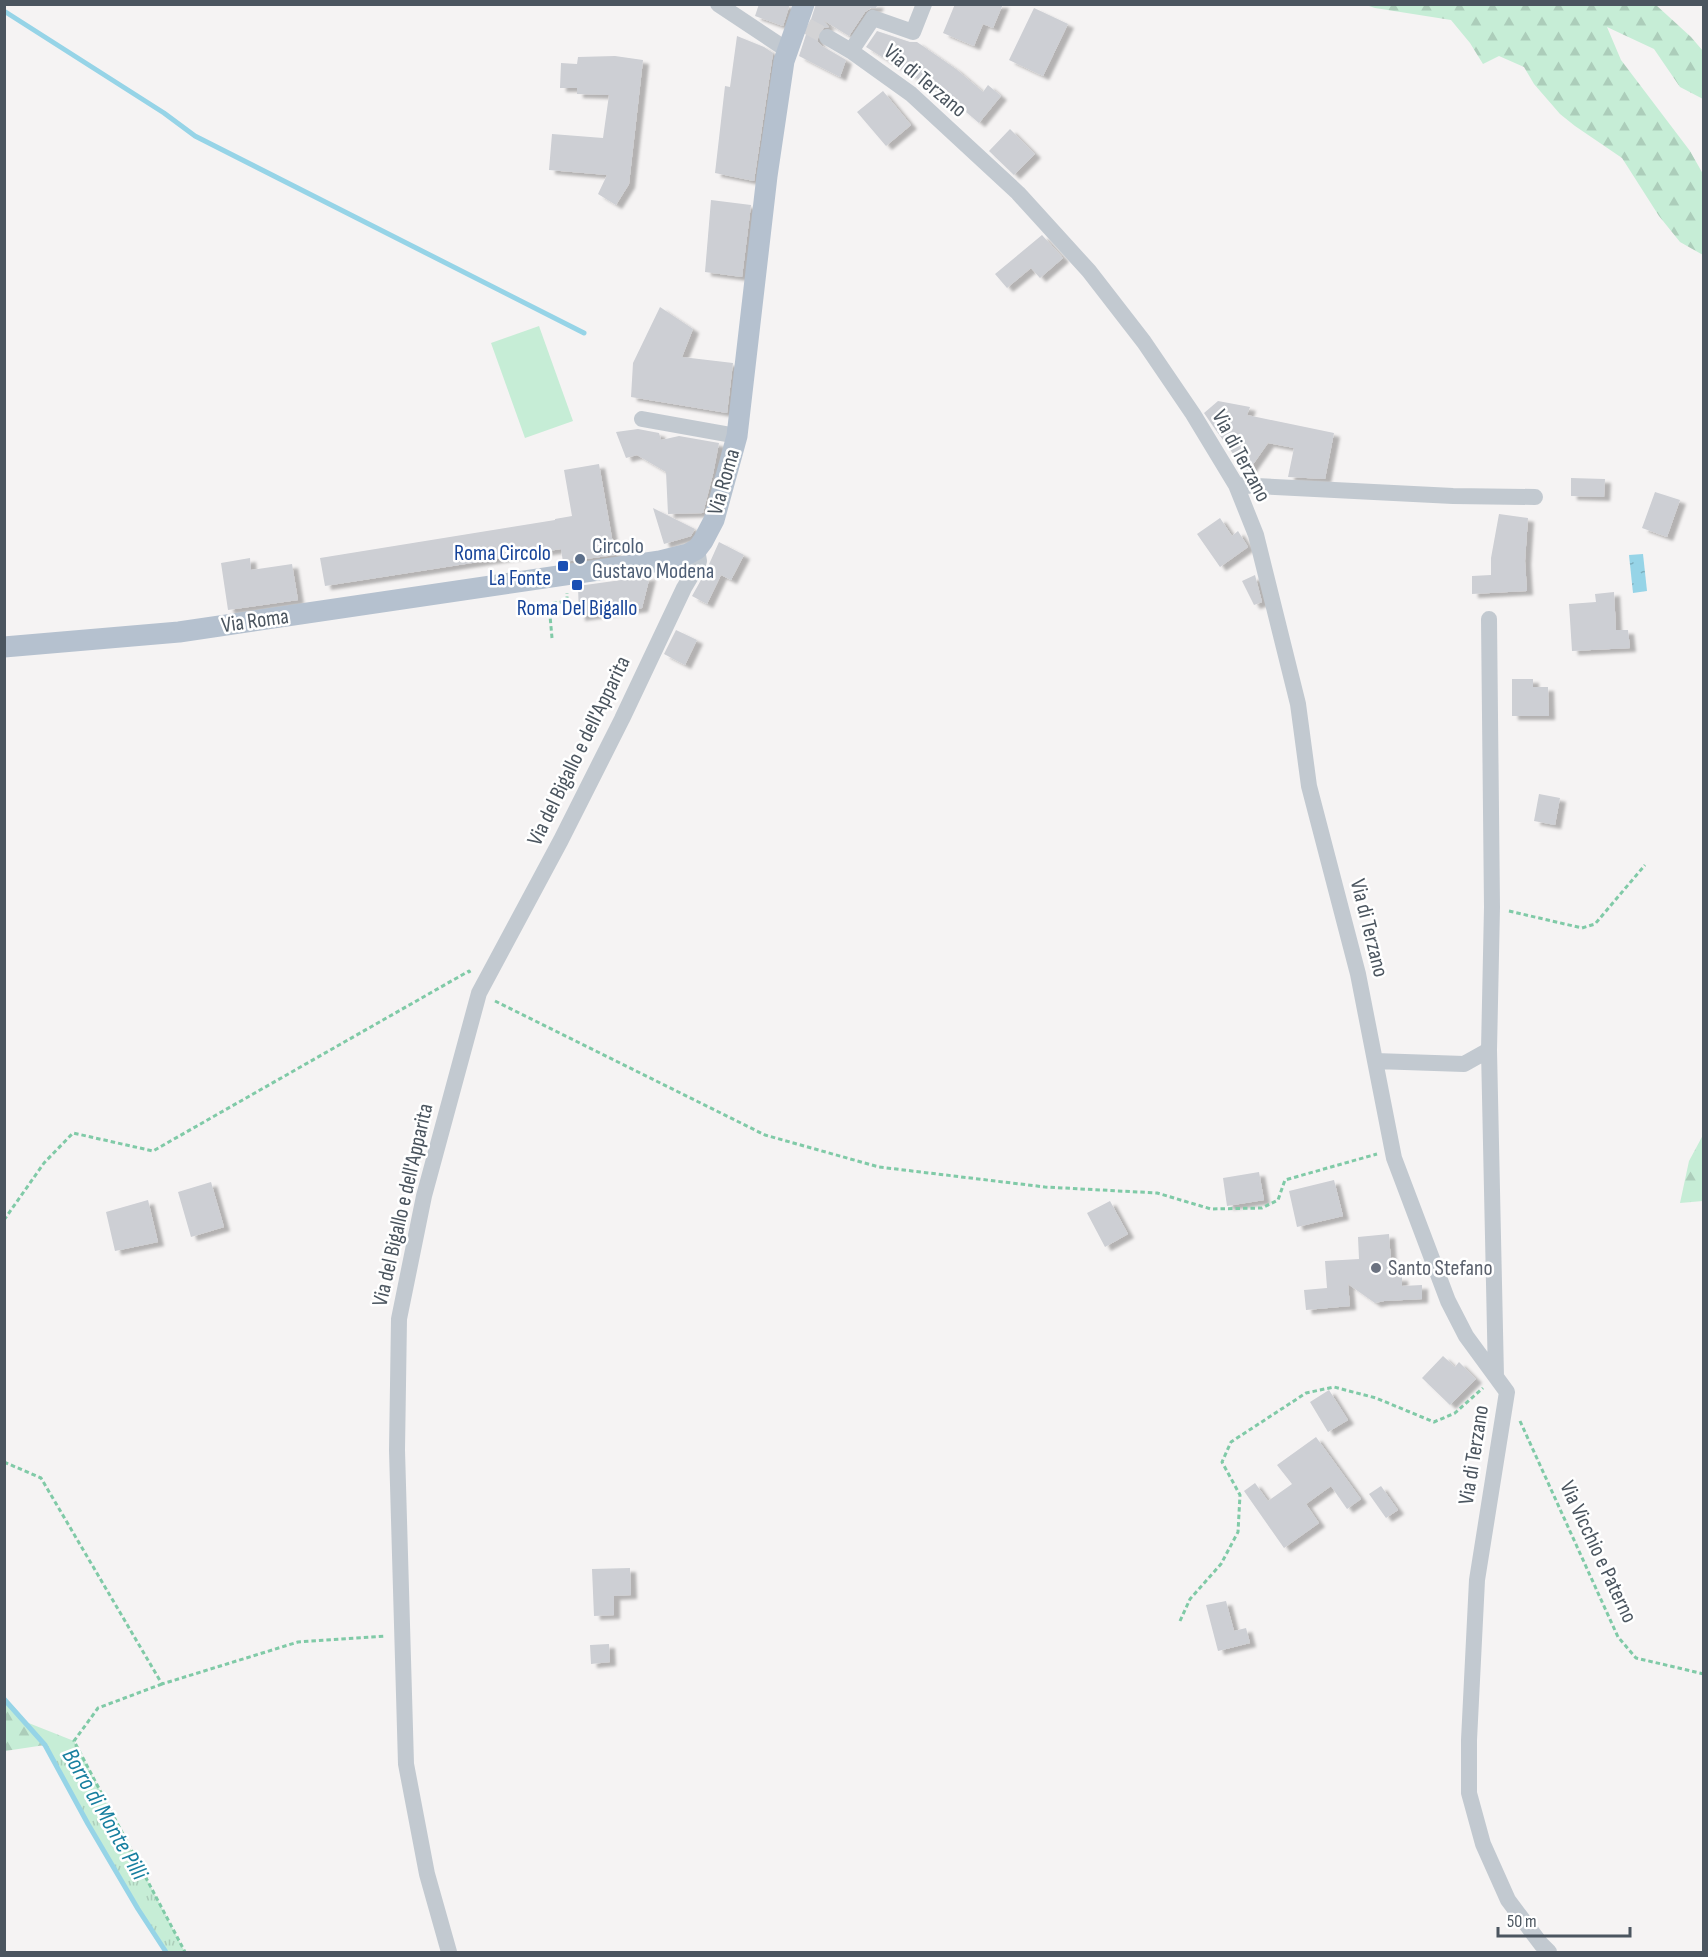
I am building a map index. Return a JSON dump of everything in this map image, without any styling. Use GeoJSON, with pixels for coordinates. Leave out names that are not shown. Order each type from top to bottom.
{"type":"FeatureCollection","features":[{"type":"Feature","properties":{"kind":"main road","name":"Via Roma"},"geometry":{"type":"LineString","coordinates":[[4,647],[179,632],[556,577],[688,553],[714,520],[737,436],[767,176],[787,50],[803,17]]}},
{"type":"Feature","properties":{"kind":"street"},"geometry":{"type":"LineString","coordinates":[[718,4],[776,45],[787,50]]}},
{"type":"Feature","properties":{"kind":"street"},"geometry":{"type":"LineString","coordinates":[[851,51],[873,18],[913,32],[924,4]]}},
{"type":"Feature","properties":{"kind":"street","name":"Via di Terzano"},"geometry":{"type":"LineString","coordinates":[[827,37],[851,51],[911,94],[929,110],[1018,193],[1089,271],[1144,342],[1193,414],[1236,485],[1256,535],[1298,704],[1309,786],[1358,974],[1395,1158],[1448,1301],[1466,1336],[1507,1392],[1477,1580],[1469,1740],[1469,1792],[1483,1844],[1508,1900],[1549,1953]]}},
{"type":"Feature","properties":{"kind":"street"},"geometry":{"type":"LineString","coordinates":[[642,419],[737,436]]}},
{"type":"Feature","properties":{"kind":"street"},"geometry":{"type":"LineString","coordinates":[[1236,485],[1453,496],[1535,497]]}},
{"type":"Feature","properties":{"kind":"street","name":"Via del Bigallo e dell'Apparita"},"geometry":{"type":"LineString","coordinates":[[448,1953],[427,1874],[406,1764],[397,1450],[399,1319],[424,1196],[479,993],[622,719],[684,588],[677,568],[688,553]]}},
{"type":"Feature","properties":{"kind":"street"},"geometry":{"type":"LineString","coordinates":[[1489,619],[1492,907],[1489,1050],[1496,1377]]}},
{"type":"Feature","properties":{"kind":"street"},"geometry":{"type":"LineString","coordinates":[[1376,1061],[1464,1064],[1489,1050]]}},
{"type":"Feature","properties":{"kind":"path"},"geometry":{"type":"LineString","coordinates":[[552,638],[549,604],[567,601],[567,597]]}},
{"type":"Feature","properties":{"kind":"path"},"geometry":{"type":"LineString","coordinates":[[1492,907],[1582,928],[1595,924],[1645,865]]}},
{"type":"Feature","properties":{"kind":"path"},"geometry":{"type":"LineString","coordinates":[[4,1220],[44,1162],[73,1133],[153,1151],[468,971],[479,993],[765,1135],[879,1167],[1045,1187],[1157,1192],[1211,1209],[1262,1208],[1278,1200],[1285,1180],[1393,1149]]}},
{"type":"Feature","properties":{"kind":"path"},"geometry":{"type":"LineString","coordinates":[[1180,1621],[1190,1599],[1221,1564],[1238,1532],[1240,1495],[1222,1462],[1231,1442],[1306,1394],[1334,1387],[1376,1398],[1434,1422],[1455,1413],[1496,1377]]}},
{"type":"Feature","properties":{"kind":"path","name":"Via Vicchio e Paterno"},"geometry":{"type":"LineString","coordinates":[[1507,1392],[1618,1637],[1636,1658],[1704,1674]]}},
{"type":"Feature","properties":{"kind":"path"},"geometry":{"type":"LineString","coordinates":[[4,1462],[41,1478],[162,1684]]}},
{"type":"Feature","properties":{"kind":"path"},"geometry":{"type":"LineString","coordinates":[[185,1953],[74,1741],[98,1707],[162,1684],[298,1642],[403,1634]]}},
{"type":"Feature","properties":{"kind":"green space"},"geometry":{"type":"Polygon","coordinates":[[[1366,5],[1656,5],[1703,51],[1703,99],[1680,87],[1654,49],[1607,27],[1621,60],[1690,151],[1703,174],[1703,255],[1680,242],[1659,216],[1622,158],[1560,114],[1534,84],[1524,67],[1499,56],[1483,64],[1470,43],[1451,20],[1366,5]]]}},
{"type":"Feature","properties":{"kind":"green space"},"geometry":{"type":"Polygon","coordinates":[[[539,326],[573,421],[525,438],[491,343],[539,326]]]}},
{"type":"Feature","properties":{"kind":"green space"},"geometry":{"type":"Polygon","coordinates":[[[1703,1135],[1703,1201],[1680,1203],[1689,1161],[1703,1135]]]}},
{"type":"Feature","properties":{"kind":"green space"},"geometry":{"type":"Polygon","coordinates":[[[5,1699],[45,1745],[5,1751],[5,1699]]]}},
{"type":"Feature","properties":{"kind":"green space"},"geometry":{"type":"Polygon","coordinates":[[[26,1722],[74,1741],[185,1952],[166,1952],[88,1824],[45,1745],[26,1722]]]}},
{"type":"Feature","properties":{"kind":"water"},"geometry":{"type":"Polygon","coordinates":[[[1643,554],[1647,591],[1633,593],[1629,555],[1643,554]]]}},
{"type":"Feature","properties":{"kind":"building"},"geometry":{"type":"Polygon","coordinates":[[[759,4],[790,4],[783,26],[755,16],[759,4]]]}},
{"type":"Feature","properties":{"kind":"building"},"geometry":{"type":"Polygon","coordinates":[[[816,4],[878,4],[876,8],[865,12],[849,36],[823,20],[829,27],[818,31],[818,42],[846,60],[840,77],[799,56],[816,4]]]}},
{"type":"Feature","properties":{"kind":"building"},"geometry":{"type":"Polygon","coordinates":[[[955,4],[1003,4],[993,28],[983,24],[974,46],[943,33],[955,4]]]}},
{"type":"Feature","properties":{"kind":"building"},"geometry":{"type":"Polygon","coordinates":[[[1034,8],[1068,24],[1043,76],[1009,60],[1034,8]]]}},
{"type":"Feature","properties":{"kind":"building"},"geometry":{"type":"Polygon","coordinates":[[[877,31],[910,42],[917,42],[956,69],[983,92],[988,85],[1001,96],[979,123],[937,87],[934,89],[866,47],[877,31]]]}},
{"type":"Feature","properties":{"kind":"building"},"geometry":{"type":"Polygon","coordinates":[[[737,36],[773,53],[754,181],[715,173],[725,86],[730,87],[737,36]]]}},
{"type":"Feature","properties":{"kind":"building"},"geometry":{"type":"Polygon","coordinates":[[[615,56],[643,60],[629,184],[616,205],[598,194],[607,175],[549,170],[552,134],[603,138],[609,95],[577,94],[577,88],[560,88],[561,63],[577,64],[578,57],[615,56]]]}},
{"type":"Feature","properties":{"kind":"building"},"geometry":{"type":"Polygon","coordinates":[[[883,91],[911,125],[886,146],[857,112],[883,91]]]}},
{"type":"Feature","properties":{"kind":"building"},"geometry":{"type":"Polygon","coordinates":[[[1010,129],[1035,154],[1014,175],[989,151],[1010,129]]]}},
{"type":"Feature","properties":{"kind":"building"},"geometry":{"type":"Polygon","coordinates":[[[711,200],[751,205],[742,277],[705,272],[711,200]]]}},
{"type":"Feature","properties":{"kind":"building"},"geometry":{"type":"Polygon","coordinates":[[[1042,235],[1063,258],[1040,278],[1031,268],[1007,288],[995,274],[1042,235]]]}},
{"type":"Feature","properties":{"kind":"building"},"geometry":{"type":"Polygon","coordinates":[[[660,307],[693,329],[682,357],[733,363],[727,413],[631,397],[633,363],[660,307]]]}},
{"type":"Feature","properties":{"kind":"building"},"geometry":{"type":"Polygon","coordinates":[[[1218,401],[1250,407],[1247,415],[1334,433],[1325,479],[1288,477],[1294,448],[1268,443],[1247,473],[1204,413],[1218,401]]]}},
{"type":"Feature","properties":{"kind":"building"},"geometry":{"type":"Polygon","coordinates":[[[638,429],[659,433],[661,440],[679,436],[719,443],[703,513],[668,514],[666,472],[637,455],[626,458],[616,432],[638,429]]]}},
{"type":"Feature","properties":{"kind":"building"},"geometry":{"type":"Polygon","coordinates":[[[599,464],[615,555],[563,562],[561,549],[325,586],[320,558],[572,516],[564,470],[599,464]]]}},
{"type":"Feature","properties":{"kind":"building"},"geometry":{"type":"Polygon","coordinates":[[[1571,478],[1605,479],[1604,497],[1571,496],[1571,478]]]}},
{"type":"Feature","properties":{"kind":"building"},"geometry":{"type":"Polygon","coordinates":[[[1655,492],[1680,500],[1667,537],[1642,528],[1655,492]]]}},
{"type":"Feature","properties":{"kind":"building"},"geometry":{"type":"Polygon","coordinates":[[[653,508],[695,529],[691,536],[664,544],[653,508]]]}},
{"type":"Feature","properties":{"kind":"building"},"geometry":{"type":"Polygon","coordinates":[[[1499,514],[1528,518],[1525,561],[1527,591],[1472,594],[1472,576],[1491,575],[1491,558],[1499,514]]]}},
{"type":"Feature","properties":{"kind":"building"},"geometry":{"type":"Polygon","coordinates":[[[1220,518],[1232,536],[1238,531],[1248,547],[1220,567],[1197,534],[1220,518]]]}},
{"type":"Feature","properties":{"kind":"building"},"geometry":{"type":"Polygon","coordinates":[[[719,542],[744,555],[731,580],[721,575],[707,604],[692,596],[719,542]]]}},
{"type":"Feature","properties":{"kind":"building"},"geometry":{"type":"Polygon","coordinates":[[[250,558],[251,570],[292,564],[298,600],[228,610],[221,563],[250,558]]]}},
{"type":"Feature","properties":{"kind":"building"},"geometry":{"type":"Polygon","coordinates":[[[1255,575],[1262,602],[1254,605],[1242,581],[1255,575]]]}},
{"type":"Feature","properties":{"kind":"building"},"geometry":{"type":"Polygon","coordinates":[[[650,576],[642,608],[579,617],[578,586],[650,576]]]}},
{"type":"Feature","properties":{"kind":"building"},"geometry":{"type":"Polygon","coordinates":[[[1614,592],[1616,630],[1628,630],[1630,648],[1572,651],[1569,604],[1596,602],[1595,594],[1614,592]]]}},
{"type":"Feature","properties":{"kind":"building"},"geometry":{"type":"Polygon","coordinates":[[[676,630],[697,640],[685,665],[664,654],[676,630]]]}},
{"type":"Feature","properties":{"kind":"building"},"geometry":{"type":"Polygon","coordinates":[[[1512,679],[1533,679],[1533,687],[1548,687],[1549,716],[1512,716],[1512,679]]]}},
{"type":"Feature","properties":{"kind":"building"},"geometry":{"type":"Polygon","coordinates":[[[1539,794],[1560,798],[1555,825],[1534,821],[1539,794]]]}},
{"type":"Feature","properties":{"kind":"building"},"geometry":{"type":"Polygon","coordinates":[[[1259,1172],[1264,1200],[1227,1206],[1223,1178],[1259,1172]]]}},
{"type":"Feature","properties":{"kind":"building"},"geometry":{"type":"Polygon","coordinates":[[[1334,1180],[1343,1216],[1297,1227],[1289,1191],[1334,1180]]]}},
{"type":"Feature","properties":{"kind":"building"},"geometry":{"type":"Polygon","coordinates":[[[211,1182],[224,1227],[191,1237],[178,1192],[211,1182]]]}},
{"type":"Feature","properties":{"kind":"building"},"geometry":{"type":"Polygon","coordinates":[[[148,1200],[158,1242],[115,1251],[106,1212],[148,1200]]]}},
{"type":"Feature","properties":{"kind":"building"},"geometry":{"type":"Polygon","coordinates":[[[1110,1201],[1128,1234],[1105,1247],[1087,1213],[1110,1201]]]}},
{"type":"Feature","properties":{"kind":"building"},"geometry":{"type":"Polygon","coordinates":[[[1389,1234],[1392,1277],[1402,1277],[1402,1286],[1422,1285],[1422,1299],[1375,1303],[1348,1284],[1350,1306],[1306,1310],[1304,1290],[1327,1288],[1325,1261],[1359,1259],[1358,1237],[1389,1234]]]}},
{"type":"Feature","properties":{"kind":"building"},"geometry":{"type":"Polygon","coordinates":[[[1443,1356],[1455,1367],[1459,1362],[1476,1379],[1450,1405],[1422,1378],[1443,1356]]]}},
{"type":"Feature","properties":{"kind":"building"},"geometry":{"type":"Polygon","coordinates":[[[1329,1390],[1348,1420],[1328,1432],[1310,1402],[1329,1390]]]}},
{"type":"Feature","properties":{"kind":"building"},"geometry":{"type":"Polygon","coordinates":[[[1316,1437],[1361,1499],[1347,1509],[1331,1486],[1306,1504],[1319,1523],[1284,1548],[1244,1491],[1255,1483],[1268,1501],[1292,1484],[1277,1465],[1316,1437]]]}},
{"type":"Feature","properties":{"kind":"building"},"geometry":{"type":"Polygon","coordinates":[[[1381,1486],[1398,1510],[1386,1518],[1369,1494],[1381,1486]]]}},
{"type":"Feature","properties":{"kind":"building"},"geometry":{"type":"Polygon","coordinates":[[[630,1568],[631,1595],[614,1596],[614,1615],[594,1616],[592,1569],[630,1568]]]}},
{"type":"Feature","properties":{"kind":"building"},"geometry":{"type":"Polygon","coordinates":[[[1226,1601],[1234,1631],[1246,1628],[1250,1643],[1218,1651],[1206,1605],[1226,1601]]]}},
{"type":"Feature","properties":{"kind":"building"},"geometry":{"type":"Polygon","coordinates":[[[609,1644],[610,1662],[591,1664],[590,1645],[609,1644]]]}},
{"type":"Feature","properties":{"kind":"waterway"},"geometry":{"type":"LineString","coordinates":[[4,11],[164,113],[195,136],[584,333]]}},
{"type":"Feature","properties":{"kind":"waterway","name":"Borro di Monte Pilli"},"geometry":{"type":"LineString","coordinates":[[4,1699],[45,1745],[88,1824],[166,1952]]}},
{"type":"Feature","properties":{"kind":"tunnel"},"geometry":{"type":"LineString","coordinates":[[807,26],[827,37]]}},
{"type":"Feature","properties":{"kind":"place","name":"Circolo Gustavo Modena"},"geometry":{"type":"Point","coordinates":[580,559]}},
{"type":"Feature","properties":{"kind":"place","name":"Roma Circolo La Fonte"},"geometry":{"type":"Point","coordinates":[563,566]}},
{"type":"Feature","properties":{"kind":"place","name":"Roma Del Bigallo"},"geometry":{"type":"Point","coordinates":[577,585]}},
{"type":"Feature","properties":{"kind":"place","name":"Santo Stefano"},"geometry":{"type":"Point","coordinates":[1376,1268]}}]}
